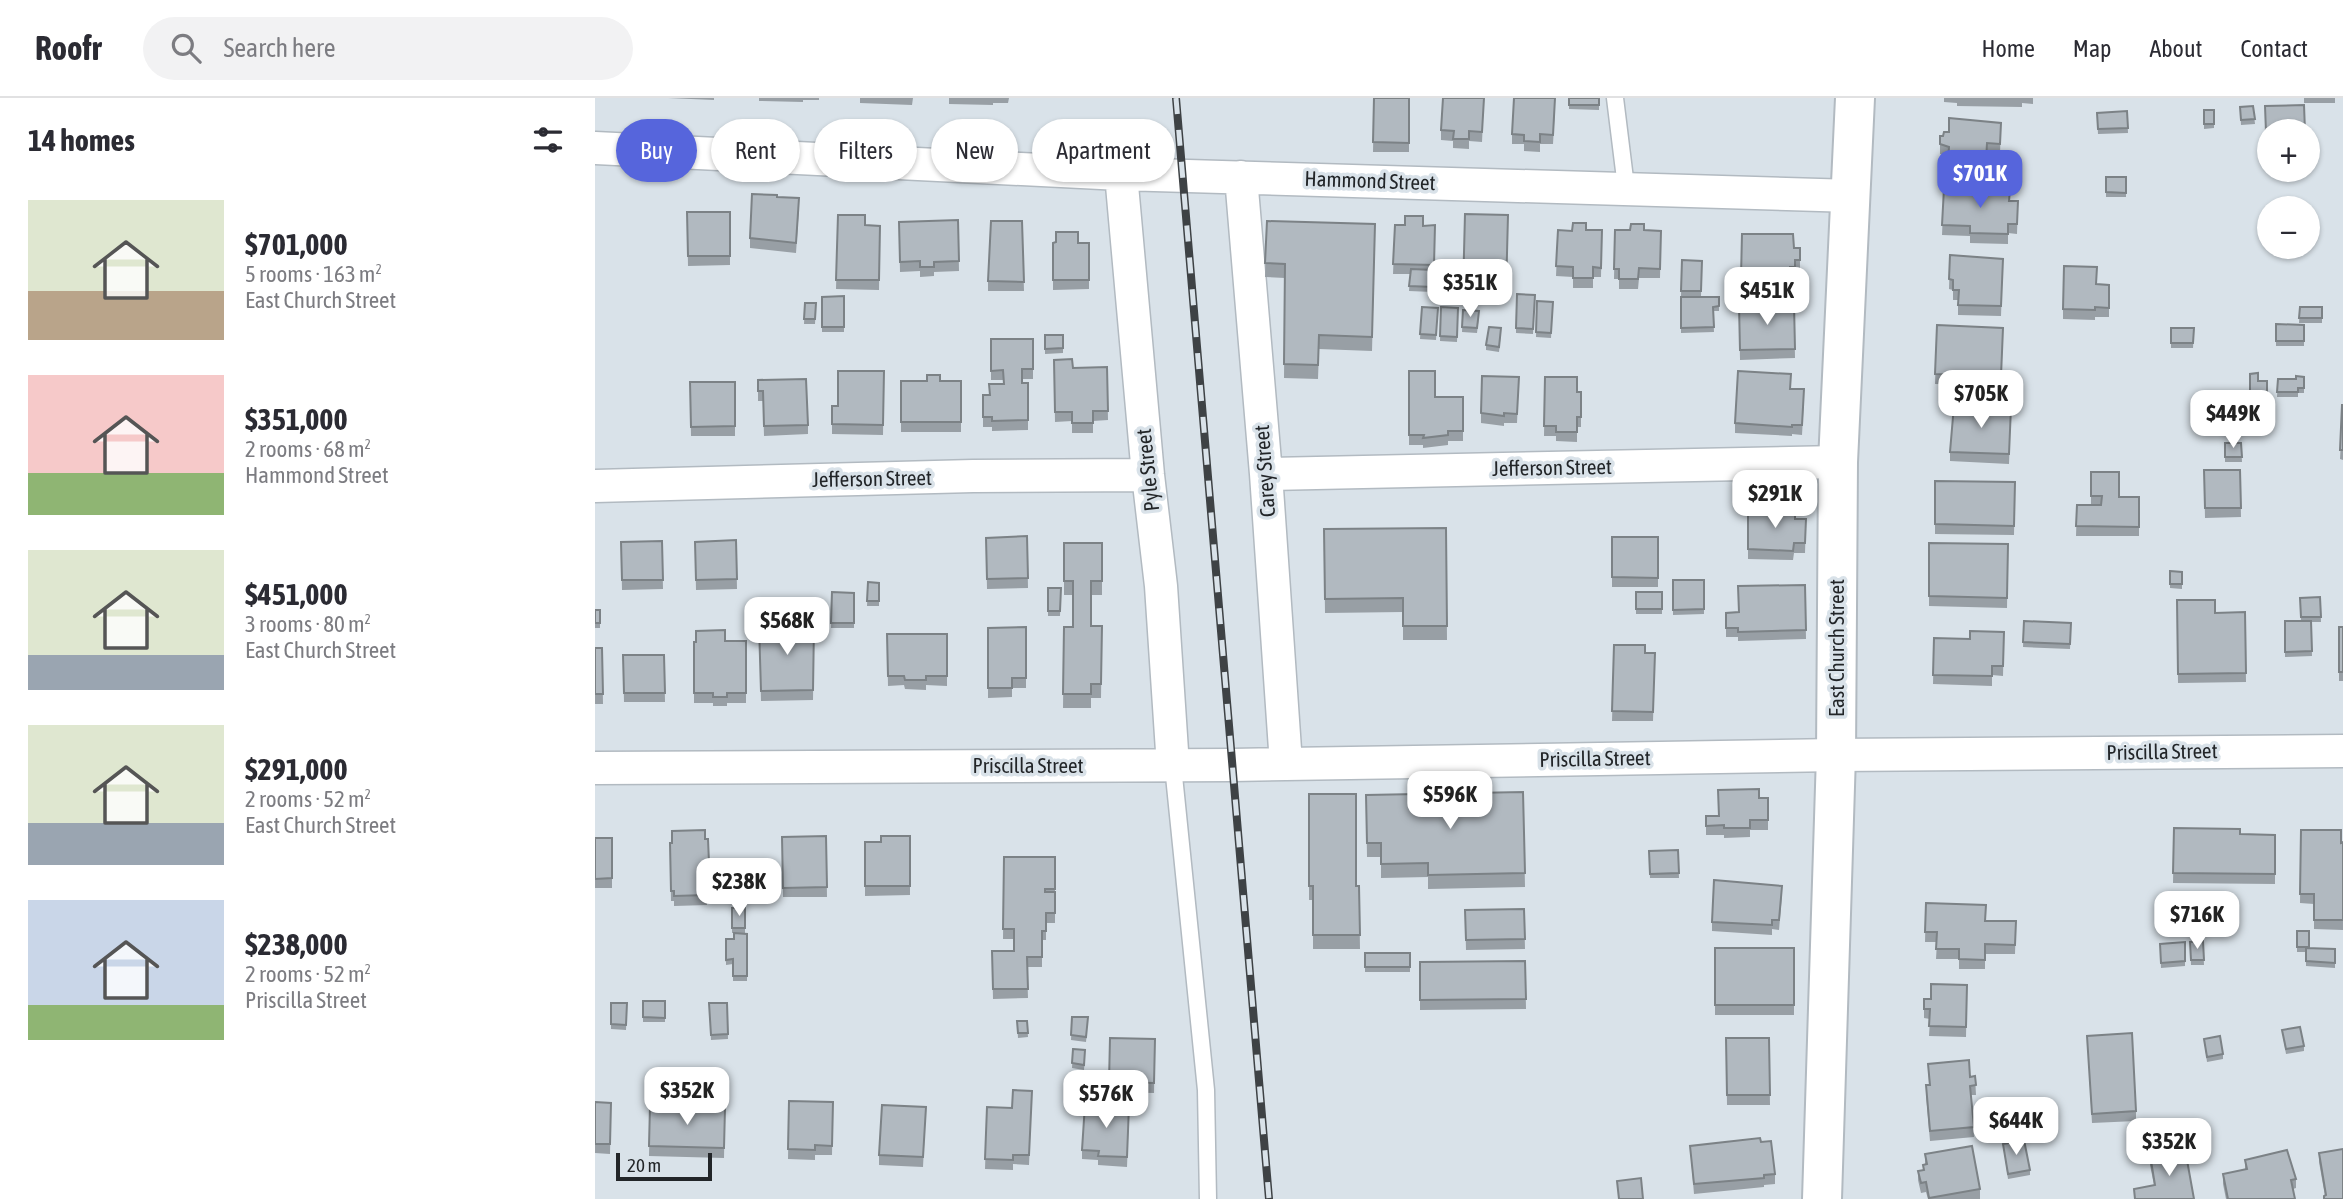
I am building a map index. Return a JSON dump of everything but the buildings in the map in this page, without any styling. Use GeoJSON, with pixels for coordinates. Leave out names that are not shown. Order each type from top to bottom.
{"type":"FeatureCollection","features":[{"type":"Feature","properties":{"kind":"street","name":"East Church Street"},"geometry":{"type":"LineString","coordinates":[[1822,1199],[1836,755],[1838,462],[1853,196],[1855,98]]}},
{"type":"Feature","properties":{"kind":"street","name":"Hammond Street"},"geometry":{"type":"LineString","coordinates":[[595,148],[1032,170]]}},
{"type":"Feature","properties":{"kind":"street","name":"Hammond Street"},"geometry":{"type":"LineString","coordinates":[[1175,175],[1853,196]]}},
{"type":"Feature","properties":{"kind":"street","name":"Carey Street"},"geometry":{"type":"LineString","coordinates":[[1241,177],[1266,474],[1286,764]]}},
{"type":"Feature","properties":{"kind":"street","name":"Pyle Street"},"geometry":{"type":"LineString","coordinates":[[1122,182],[1148,475],[1161,586],[1174,766]]}},
{"type":"Feature","properties":{"kind":"street","name":"Jefferson Street"},"geometry":{"type":"LineString","coordinates":[[1266,474],[1838,462]]}},
{"type":"Feature","properties":{"kind":"street","name":"Jefferson Street"},"geometry":{"type":"LineString","coordinates":[[595,486],[1148,475]]}},
{"type":"Feature","properties":{"kind":"street","name":"Priscilla Street"},"geometry":{"type":"LineString","coordinates":[[595,768],[1174,766],[1836,755],[2343,751]]}},
{"type":"Feature","properties":{"kind":"lane"},"geometry":{"type":"LineString","coordinates":[[1615,98],[1626,187]]}},
{"type":"Feature","properties":{"kind":"lane"},"geometry":{"type":"LineString","coordinates":[[1174,766],[1206,1090],[1208,1199]]}},
{"type":"Feature","properties":{"kind":"railway"},"geometry":{"type":"LineString","coordinates":[[1176,98],[1269,1199]]}}]}
